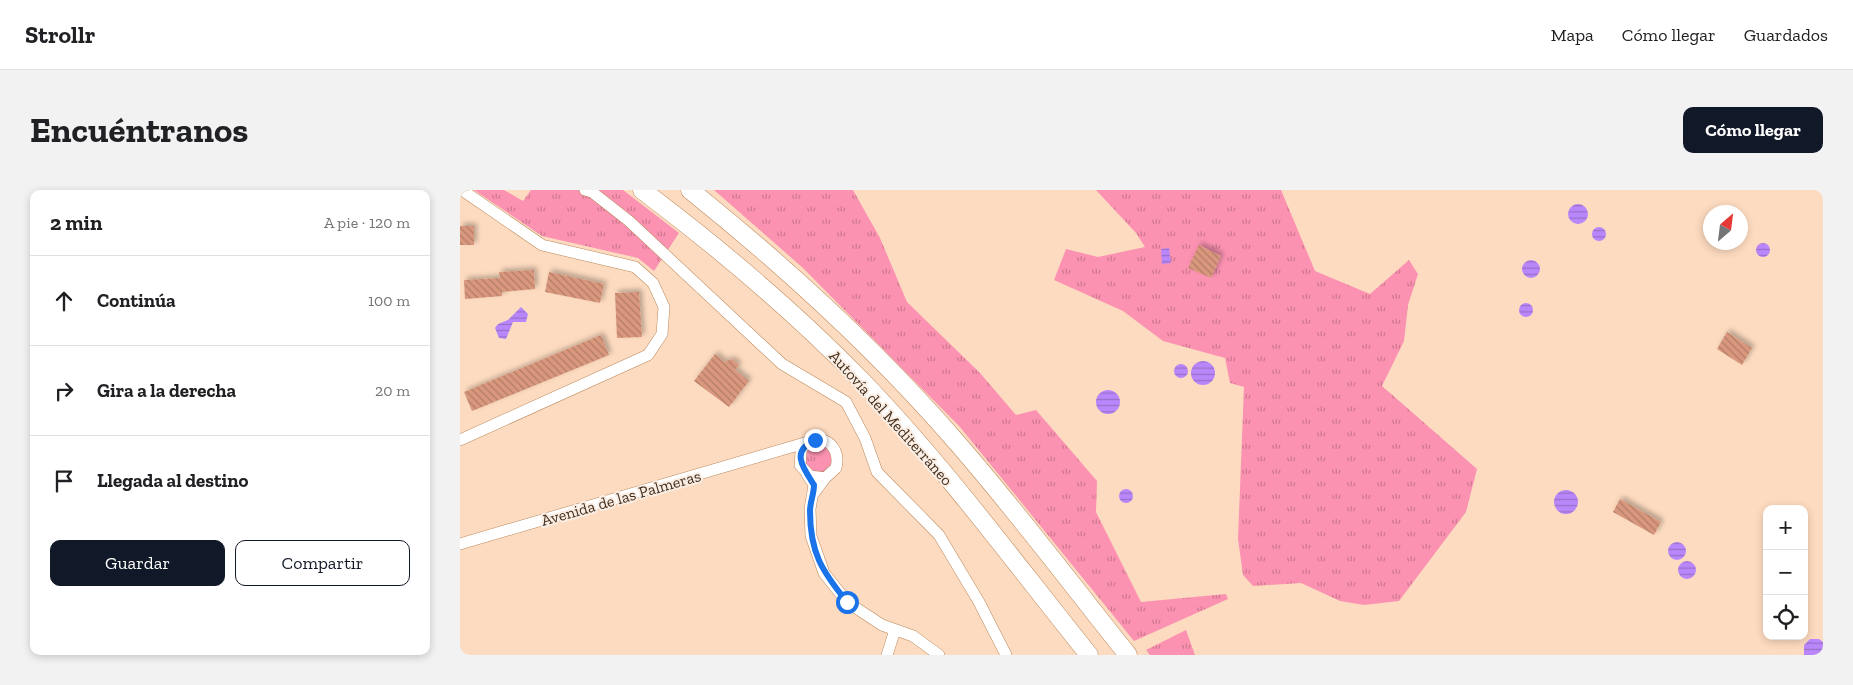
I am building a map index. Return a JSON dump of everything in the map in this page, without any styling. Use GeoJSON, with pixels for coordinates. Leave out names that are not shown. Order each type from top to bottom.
{"type":"FeatureCollection","features":[{"type":"Feature","properties":{"kind":"highway","name":"Autovía del Mediterráneo"},"geometry":{"type":"LineString","coordinates":[[642,190],[775,298],[862,381],[942,472],[1089,655]]}},
{"type":"Feature","properties":{"kind":"highway","name":"Autovía del Mediterráneo"},"geometry":{"type":"LineString","coordinates":[[690,190],[795,279],[882,362],[959,445],[1128,655]]}},
{"type":"Feature","properties":{"kind":"street"},"geometry":{"type":"LineString","coordinates":[[460,440],[648,356],[662,334],[664,307],[653,283],[635,266],[542,245],[462,190]]}},
{"type":"Feature","properties":{"kind":"street"},"geometry":{"type":"LineString","coordinates":[[585,190],[592,192],[629,221],[782,364],[846,402],[865,438],[877,472],[938,535],[980,602],[1006,655]]}},
{"type":"Feature","properties":{"kind":"street"},"geometry":{"type":"LineString","coordinates":[[804,469],[802,450],[807,443],[815,440],[825,440],[834,446],[838,453],[836,468],[825,478],[814,493]]}},
{"type":"Feature","properties":{"kind":"street","name":"Avenida de las Palmeras"},"geometry":{"type":"LineString","coordinates":[[460,544],[815,440]]}},
{"type":"Feature","properties":{"kind":"street"},"geometry":{"type":"LineString","coordinates":[[782,451],[793,455],[814,485],[810,509],[811,536],[824,573],[847,602],[882,625],[913,636],[939,655]]}},
{"type":"Feature","properties":{"kind":"street"},"geometry":{"type":"LineString","coordinates":[[804,469],[818,478],[825,478]]}},
{"type":"Feature","properties":{"kind":"street"},"geometry":{"type":"LineString","coordinates":[[887,655],[895,630]]}},
{"type":"Feature","properties":{"kind":"green space"},"geometry":{"type":"Polygon","coordinates":[[[474,190],[504,190],[523,201],[531,190],[623,190],[679,233],[654,271],[638,258],[542,236],[474,190]]]}},
{"type":"Feature","properties":{"kind":"green space"},"geometry":{"type":"Polygon","coordinates":[[[714,190],[853,190],[880,238],[907,302],[980,373],[1016,415],[1036,410],[1097,481],[1096,512],[1141,602],[1226,594],[1228,599],[1134,641],[960,427],[803,268],[714,190]]]}},
{"type":"Feature","properties":{"kind":"green space"},"geometry":{"type":"Polygon","coordinates":[[[1096,190],[1281,190],[1315,271],[1370,294],[1409,260],[1418,274],[1408,305],[1404,341],[1382,386],[1477,469],[1466,512],[1399,601],[1364,605],[1340,601],[1301,583],[1253,586],[1243,575],[1238,539],[1244,387],[1230,383],[1225,358],[1163,341],[1123,311],[1054,280],[1066,249],[1098,257],[1145,247],[1136,233],[1096,190]]]}},
{"type":"Feature","properties":{"kind":"green space"},"geometry":{"type":"Polygon","coordinates":[[[818,445],[828,449],[832,459],[828,469],[818,473],[808,469],[804,459],[808,449],[818,445]]]}},
{"type":"Feature","properties":{"kind":"green space"},"geometry":{"type":"Polygon","coordinates":[[[1186,630],[1195,655],[1150,655],[1146,650],[1186,630]]]}},
{"type":"Feature","properties":{"kind":"shaded area"},"geometry":{"type":"Polygon","coordinates":[[[1578,204],[1585,207],[1588,214],[1585,221],[1578,224],[1571,221],[1568,214],[1571,207],[1578,204]]]}},
{"type":"Feature","properties":{"kind":"shaded area"},"geometry":{"type":"Polygon","coordinates":[[[1596,227],[1602,227],[1606,234],[1602,241],[1596,241],[1592,237],[1592,231],[1596,227]]]}},
{"type":"Feature","properties":{"kind":"shaded area"},"geometry":{"type":"Polygon","coordinates":[[[1760,243],[1766,243],[1770,250],[1766,257],[1760,257],[1756,253],[1756,247],[1760,243]]]}},
{"type":"Feature","properties":{"kind":"shaded area"},"geometry":{"type":"Polygon","coordinates":[[[1169,248],[1171,263],[1162,264],[1161,249],[1169,248]]]}},
{"type":"Feature","properties":{"kind":"shaded area"},"geometry":{"type":"Polygon","coordinates":[[[1531,260],[1537,263],[1540,269],[1537,275],[1531,278],[1525,275],[1522,269],[1525,263],[1531,260]]]}},
{"type":"Feature","properties":{"kind":"shaded area"},"geometry":{"type":"Polygon","coordinates":[[[1523,303],[1529,303],[1533,310],[1529,317],[1523,317],[1519,313],[1519,307],[1523,303]]]}},
{"type":"Feature","properties":{"kind":"shaded area"},"geometry":{"type":"Polygon","coordinates":[[[521,307],[528,314],[526,322],[513,322],[506,339],[499,338],[495,328],[500,323],[509,319],[521,307]]]}},
{"type":"Feature","properties":{"kind":"shaded area"},"geometry":{"type":"Polygon","coordinates":[[[1203,361],[1208,362],[1214,368],[1214,378],[1208,384],[1203,385],[1198,384],[1192,378],[1191,373],[1192,368],[1198,362],[1203,361]]]}},
{"type":"Feature","properties":{"kind":"shaded area"},"geometry":{"type":"Polygon","coordinates":[[[1178,364],[1184,364],[1188,371],[1184,378],[1178,378],[1174,374],[1174,368],[1178,364]]]}},
{"type":"Feature","properties":{"kind":"shaded area"},"geometry":{"type":"Polygon","coordinates":[[[1108,390],[1117,393],[1120,402],[1117,411],[1108,414],[1099,411],[1096,402],[1099,393],[1108,390]]]}},
{"type":"Feature","properties":{"kind":"shaded area"},"geometry":{"type":"Polygon","coordinates":[[[1123,489],[1129,489],[1133,496],[1129,503],[1123,503],[1119,499],[1119,493],[1123,489]]]}},
{"type":"Feature","properties":{"kind":"shaded area"},"geometry":{"type":"Polygon","coordinates":[[[1566,490],[1571,491],[1577,497],[1577,507],[1571,513],[1566,514],[1561,513],[1555,507],[1554,502],[1555,497],[1561,491],[1566,490]]]}},
{"type":"Feature","properties":{"kind":"shaded area"},"geometry":{"type":"Polygon","coordinates":[[[1677,542],[1683,545],[1686,551],[1683,557],[1677,560],[1671,557],[1668,551],[1671,545],[1677,542]]]}},
{"type":"Feature","properties":{"kind":"shaded area"},"geometry":{"type":"Polygon","coordinates":[[[1687,561],[1693,564],[1696,570],[1693,576],[1687,579],[1681,576],[1678,570],[1681,564],[1687,561]]]}},
{"type":"Feature","properties":{"kind":"shaded area"},"geometry":{"type":"Polygon","coordinates":[[[1810,639],[1819,639],[1823,642],[1823,655],[1804,655],[1804,645],[1810,639]]]}},
{"type":"Feature","properties":{"kind":"building"},"geometry":{"type":"Polygon","coordinates":[[[460,226],[474,226],[474,245],[460,245],[460,226]]]}},
{"type":"Feature","properties":{"kind":"building"},"geometry":{"type":"Polygon","coordinates":[[[1199,245],[1221,256],[1211,278],[1188,268],[1199,245]]]}},
{"type":"Feature","properties":{"kind":"building"},"geometry":{"type":"Polygon","coordinates":[[[534,270],[535,289],[502,292],[502,296],[465,299],[464,280],[500,278],[499,272],[534,270]]]}},
{"type":"Feature","properties":{"kind":"building"},"geometry":{"type":"Polygon","coordinates":[[[549,272],[604,284],[600,303],[545,292],[549,272]]]}},
{"type":"Feature","properties":{"kind":"building"},"geometry":{"type":"Polygon","coordinates":[[[639,292],[642,337],[617,338],[615,293],[639,292]]]}},
{"type":"Feature","properties":{"kind":"building"},"geometry":{"type":"Polygon","coordinates":[[[1727,332],[1752,348],[1742,365],[1717,349],[1727,332]]]}},
{"type":"Feature","properties":{"kind":"building"},"geometry":{"type":"Polygon","coordinates":[[[601,335],[609,355],[472,411],[464,392],[601,335]]]}},
{"type":"Feature","properties":{"kind":"building"},"geometry":{"type":"Polygon","coordinates":[[[715,354],[724,362],[732,359],[739,365],[735,370],[749,381],[729,407],[694,381],[715,354]]]}},
{"type":"Feature","properties":{"kind":"building"},"geometry":{"type":"Polygon","coordinates":[[[1620,499],[1661,522],[1654,535],[1613,512],[1620,499]]]}},
{"type":"Feature","properties":{"kind":"route"},"geometry":{"type":"LineString","coordinates":[[815,440],[807,443],[802,450],[800,465],[814,485],[810,509],[811,536],[824,573],[847,602]]}}]}
